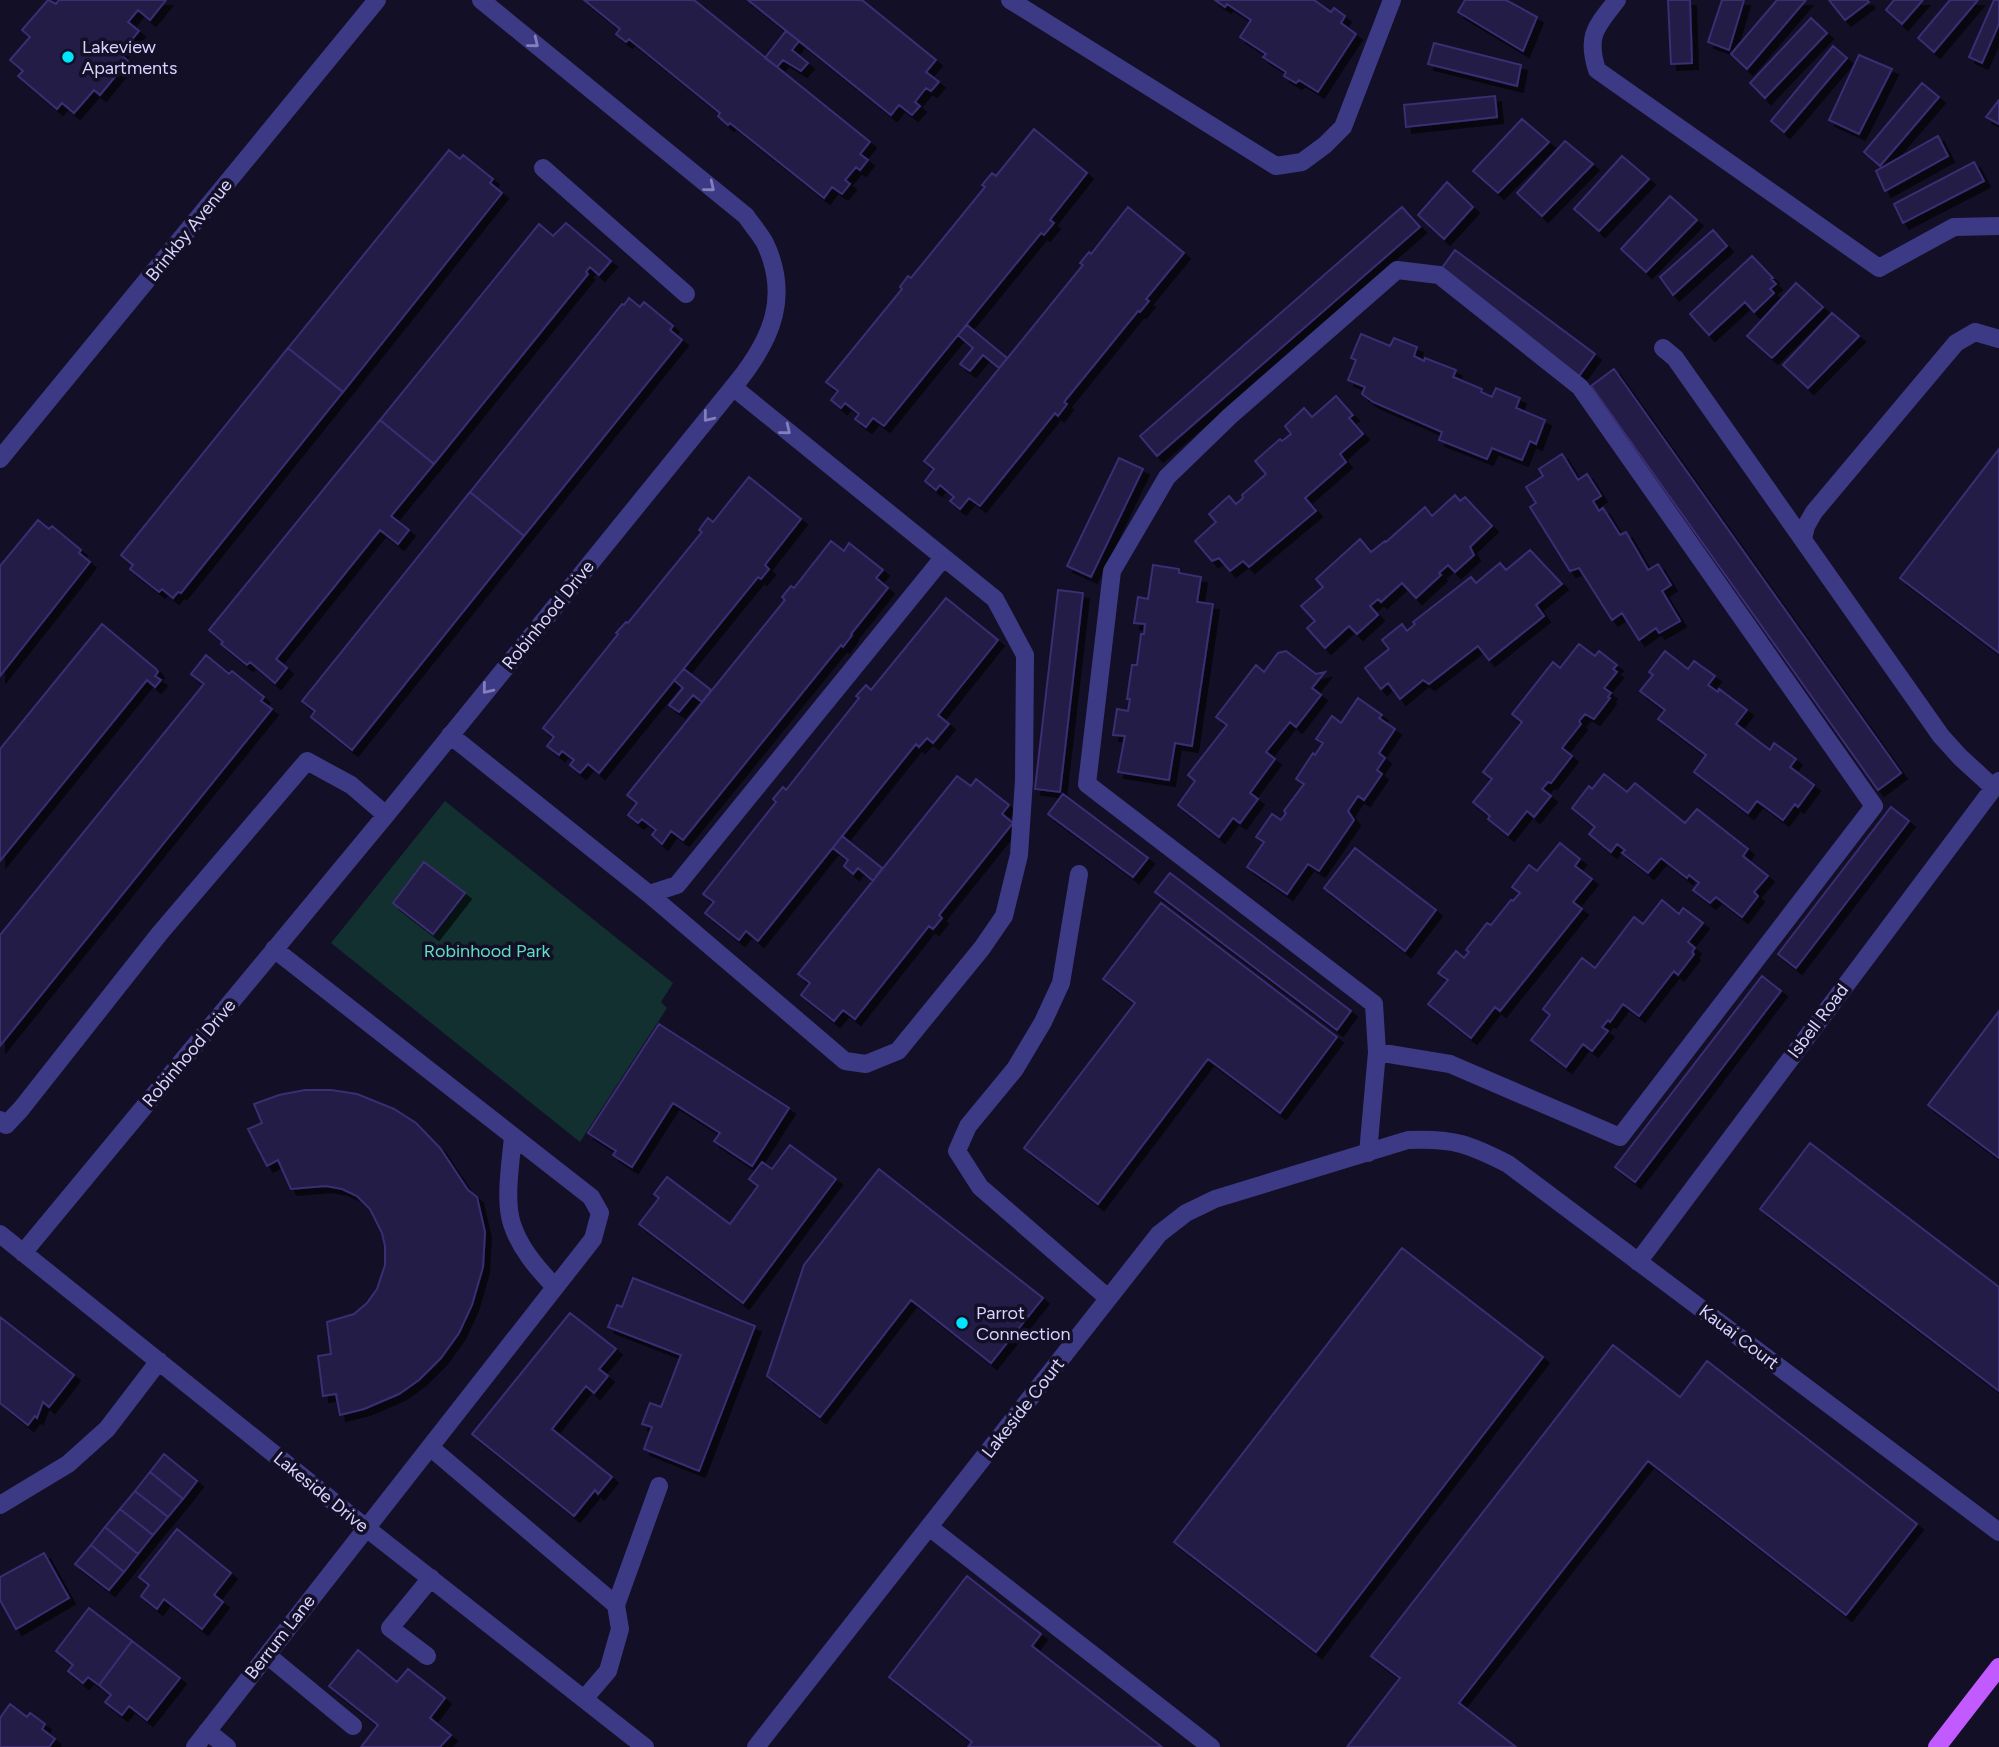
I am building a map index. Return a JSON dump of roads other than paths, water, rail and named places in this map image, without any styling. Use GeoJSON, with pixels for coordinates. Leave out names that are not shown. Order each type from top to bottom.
{"type":"FeatureCollection","features":[{"type":"Feature","properties":{"kind":"main road"},"geometry":{"type":"LineString","coordinates":[[1937,1747],[1999,1667]]}},
{"type":"Feature","properties":{"kind":"street","name":"Brinkby Avenue"},"geometry":{"type":"LineString","coordinates":[[0,459],[377,0]]}},
{"type":"Feature","properties":{"kind":"street","name":"Robinhood Drive"},"geometry":{"type":"LineString","coordinates":[[23,1253],[386,815],[759,355],[770,330],[776,300],[775,271],[764,242],[746,216],[481,0]]}},
{"type":"Feature","properties":{"kind":"street"},"geometry":{"type":"LineString","coordinates":[[1010,0],[1276,166],[1301,162],[1343,127],[1392,0]]}},
{"type":"Feature","properties":{"kind":"street"},"geometry":{"type":"LineString","coordinates":[[1617,0],[1594,30],[1591,51],[1597,70],[1879,268],[1954,227],[1999,226]]}},
{"type":"Feature","properties":{"kind":"street"},"geometry":{"type":"LineString","coordinates":[[543,168],[686,294]]}},
{"type":"Feature","properties":{"kind":"street"},"geometry":{"type":"LineString","coordinates":[[1368,1153],[1377,1052],[1374,1004],[1087,784],[1112,571],[1167,477],[1230,416],[1397,270],[1439,275],[1580,387],[1874,806],[1620,1137],[1450,1064],[1377,1052]]}},
{"type":"Feature","properties":{"kind":"street"},"geometry":{"type":"LineString","coordinates":[[1803,539],[1806,526],[1814,512],[1956,342],[1975,332],[1999,340]]}},
{"type":"Feature","properties":{"kind":"street"},"geometry":{"type":"LineString","coordinates":[[1663,348],[1675,358],[1941,736],[1961,757],[1996,784]]}},
{"type":"Feature","properties":{"kind":"street"},"geometry":{"type":"LineString","coordinates":[[450,736],[649,894],[845,1061],[866,1064],[898,1051],[982,948],[1004,916],[1019,855],[1024,779],[1025,655],[995,599],[733,387]]}},
{"type":"Feature","properties":{"kind":"street"},"geometry":{"type":"LineString","coordinates":[[649,894],[677,885],[943,558]]}},
{"type":"Feature","properties":{"kind":"street"},"geometry":{"type":"LineString","coordinates":[[0,1121],[6,1125],[21,1109],[160,933],[307,761],[351,785],[386,815]]}},
{"type":"Feature","properties":{"kind":"street","name":"Isbell Road"},"geometry":{"type":"LineString","coordinates":[[1638,1262],[1996,784]]}},
{"type":"Feature","properties":{"kind":"street"},"geometry":{"type":"LineString","coordinates":[[1079,874],[1061,983],[1043,1022],[1016,1069],[968,1126],[957,1151],[980,1187],[1108,1298]]}},
{"type":"Feature","properties":{"kind":"street","name":"Berrum Lane"},"geometry":{"type":"LineString","coordinates":[[195,1747],[593,1239],[600,1213],[591,1197],[274,949]]}},
{"type":"Feature","properties":{"kind":"street"},"geometry":{"type":"LineString","coordinates":[[513,1136],[509,1190],[511,1223],[532,1263],[555,1287]]}},
{"type":"Feature","properties":{"kind":"street","name":"Lakeside Court"},"geometry":{"type":"LineString","coordinates":[[756,1747],[1159,1234],[1186,1213],[1215,1199],[1408,1140],[1441,1139],[1475,1147]]}},
{"type":"Feature","properties":{"kind":"street","name":"Kauai Court"},"geometry":{"type":"LineString","coordinates":[[1475,1147],[1508,1164],[1999,1532]]}},
{"type":"Feature","properties":{"kind":"street","name":"Lakeside Drive"},"geometry":{"type":"LineString","coordinates":[[0,1234],[584,1699],[638,1745]]}},
{"type":"Feature","properties":{"kind":"street"},"geometry":{"type":"LineString","coordinates":[[0,1505],[68,1464],[107,1429],[159,1361]]}},
{"type":"Feature","properties":{"kind":"street"},"geometry":{"type":"LineString","coordinates":[[429,1447],[616,1605]]}},
{"type":"Feature","properties":{"kind":"street"},"geometry":{"type":"LineString","coordinates":[[584,1699],[608,1671],[620,1629],[616,1605],[659,1486]]}},
{"type":"Feature","properties":{"kind":"street"},"geometry":{"type":"LineString","coordinates":[[929,1527],[1211,1747]]}},
{"type":"Feature","properties":{"kind":"street"},"geometry":{"type":"LineString","coordinates":[[427,1656],[390,1628],[431,1578]]}},
{"type":"Feature","properties":{"kind":"street"},"geometry":{"type":"LineString","coordinates":[[267,1655],[353,1726]]}},
{"type":"Feature","properties":{"kind":"street"},"geometry":{"type":"LineString","coordinates":[[207,1731],[227,1747]]}},
{"type":"Feature","properties":{"kind":"place","name":"Lakeview Apartments"},"geometry":{"type":"Point","coordinates":[68,57]}},
{"type":"Feature","properties":{"kind":"place","name":"Parrot Connection"},"geometry":{"type":"Point","coordinates":[962,1323]}},
{"type":"Feature","properties":{"kind":"park label","name":"Robinhood Park"},"geometry":{"type":"Point","coordinates":[487,951]}}]}
